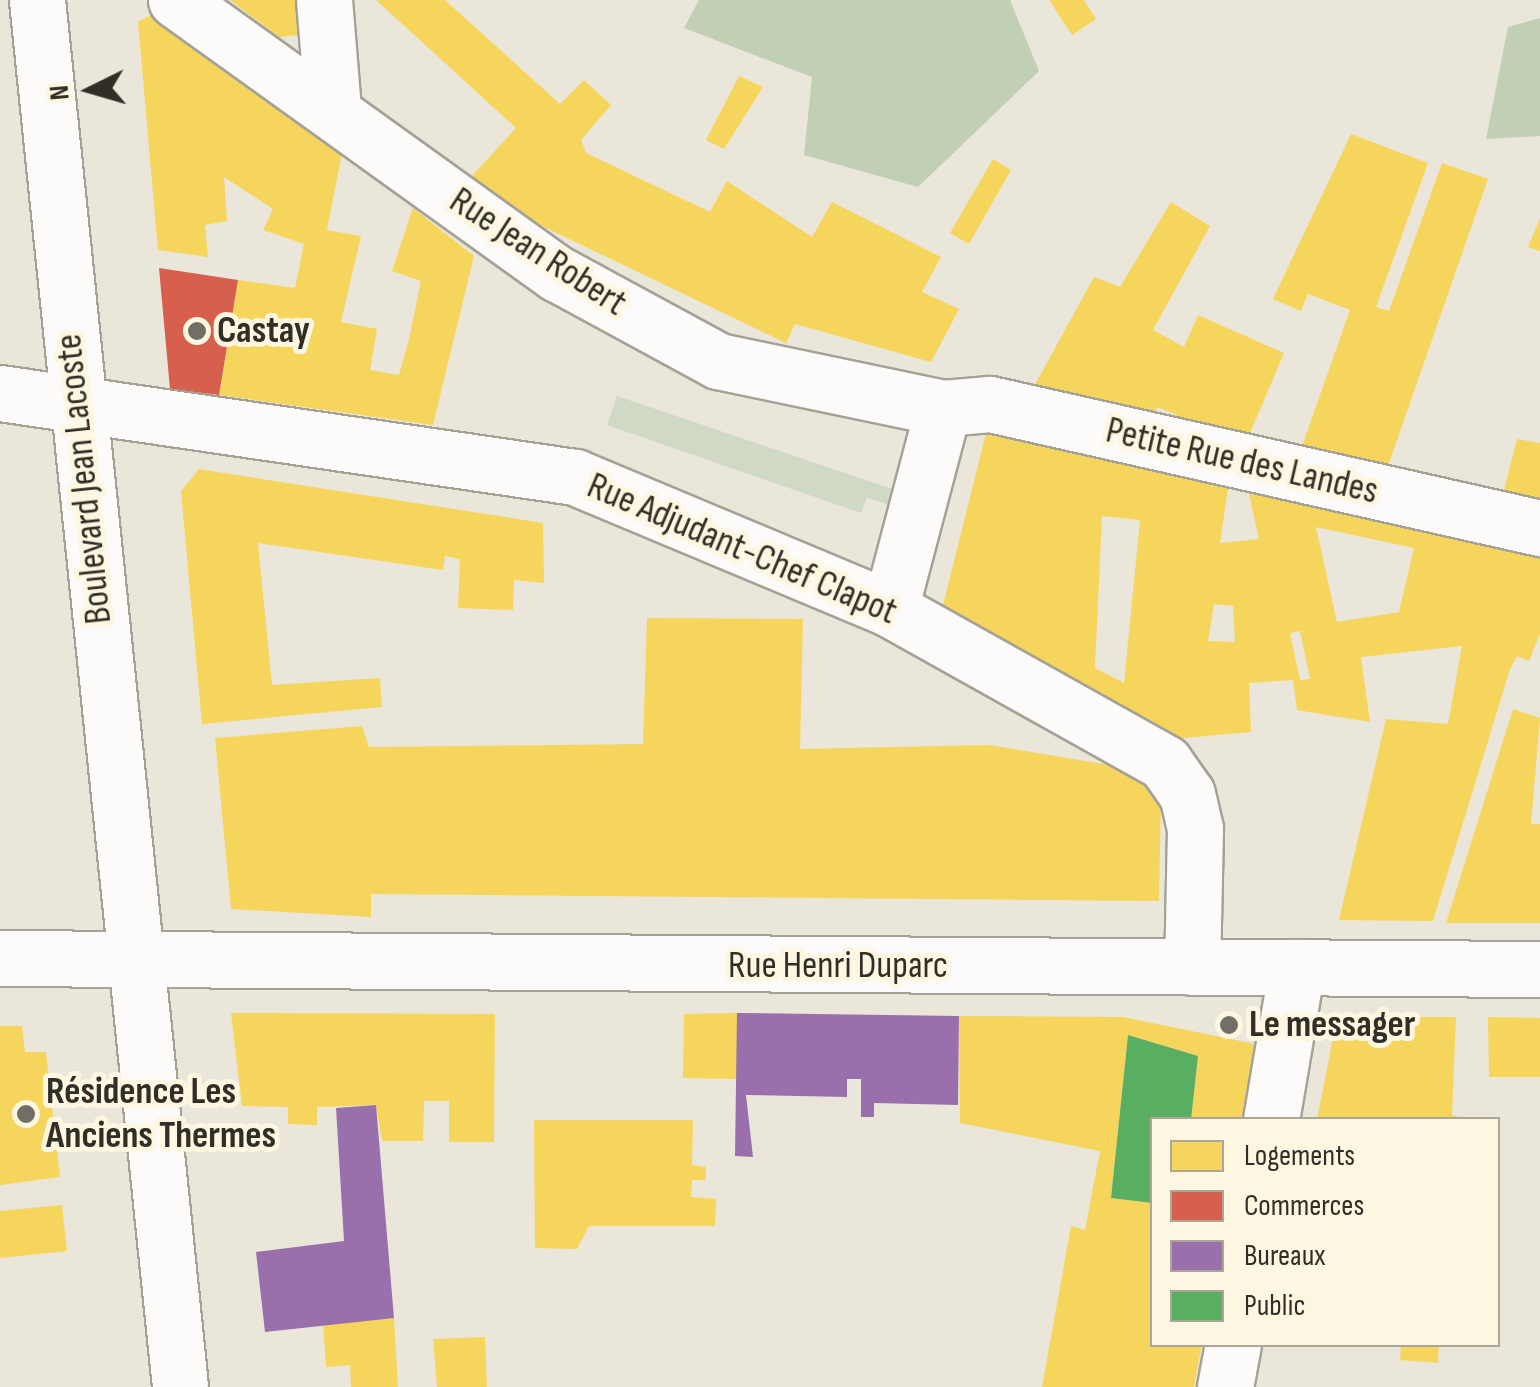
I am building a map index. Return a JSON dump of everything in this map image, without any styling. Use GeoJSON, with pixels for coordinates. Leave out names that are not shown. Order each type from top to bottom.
{"type":"FeatureCollection","features":[{"type":"Feature","properties":{"kind":"street","name":"Boulevard Jean Lacoste"},"geometry":{"type":"LineString","coordinates":[[37,0],[180,1387]]}},
{"type":"Feature","properties":{"kind":"street","name":"Rue Jean Robert"},"geometry":{"type":"LineString","coordinates":[[176,0],[558,274],[718,362],[943,408]]}},
{"type":"Feature","properties":{"kind":"street"},"geometry":{"type":"LineString","coordinates":[[324,0],[333,109]]}},
{"type":"Feature","properties":{"kind":"street","name":"Rue Adjudant-Chef Clapot"},"geometry":{"type":"LineString","coordinates":[[0,393],[575,477],[890,609],[1165,763],[1187,794],[1195,829],[1192,967]]}},
{"type":"Feature","properties":{"kind":"street","name":"Petite Rue des Landes"},"geometry":{"type":"LineString","coordinates":[[943,408],[990,404],[1540,528]]}},
{"type":"Feature","properties":{"kind":"street"},"geometry":{"type":"LineString","coordinates":[[890,609],[943,408]]}},
{"type":"Feature","properties":{"kind":"street","name":"Rue Henri Duparc"},"geometry":{"type":"LineString","coordinates":[[0,958],[1540,969]]}},
{"type":"Feature","properties":{"kind":"street"},"geometry":{"type":"LineString","coordinates":[[1272,1117],[1297,968]]}},
{"type":"Feature","properties":{"kind":"street"},"geometry":{"type":"LineString","coordinates":[[1225,1387],[1232,1347]]}},
{"type":"Feature","properties":{"kind":"green space"},"geometry":{"type":"Polygon","coordinates":[[[699,0],[1010,0],[1039,71],[918,187],[804,155],[812,77],[684,28],[699,0]]]}},
{"type":"Feature","properties":{"kind":"green space"},"geometry":{"type":"Polygon","coordinates":[[[1540,18],[1540,136],[1486,139],[1508,27],[1540,18]]]}},
{"type":"Feature","properties":{"kind":"green space"},"geometry":{"type":"Polygon","coordinates":[[[617,396],[904,493],[900,508],[867,498],[861,513],[607,425],[617,396]]]}},
{"type":"Feature","properties":{"kind":"building: Logements"},"geometry":{"type":"Polygon","coordinates":[[[230,0],[306,0],[309,34],[279,37],[230,0]]]}},
{"type":"Feature","properties":{"kind":"building: Logements"},"geometry":{"type":"Polygon","coordinates":[[[376,0],[445,0],[560,104],[584,80],[611,105],[581,140],[586,153],[710,212],[727,181],[812,237],[832,202],[941,257],[922,292],[959,309],[931,362],[795,324],[786,343],[517,214],[471,177],[516,128],[376,0]]]}},
{"type":"Feature","properties":{"kind":"building: Logements"},"geometry":{"type":"Polygon","coordinates":[[[1049,0],[1084,0],[1096,19],[1072,35],[1049,0]]]}},
{"type":"Feature","properties":{"kind":"building: Logements"},"geometry":{"type":"Polygon","coordinates":[[[153,14],[342,153],[327,230],[361,236],[341,322],[377,329],[370,370],[399,375],[409,339],[421,281],[392,271],[413,208],[474,256],[433,425],[219,395],[238,280],[295,288],[304,244],[263,230],[273,209],[224,177],[227,221],[205,225],[208,257],[158,250],[138,22],[153,14]]]}},
{"type":"Feature","properties":{"kind":"building: Logements"},"geometry":{"type":"Polygon","coordinates":[[[739,76],[763,87],[724,149],[706,140],[739,76]]]}},
{"type":"Feature","properties":{"kind":"building: Logements"},"geometry":{"type":"Polygon","coordinates":[[[1351,134],[1428,163],[1376,307],[1389,311],[1442,163],[1488,179],[1387,469],[1301,449],[1350,310],[1308,294],[1301,311],[1273,299],[1351,134]]]}},
{"type":"Feature","properties":{"kind":"building: Logements"},"geometry":{"type":"Polygon","coordinates":[[[993,159],[1011,170],[969,244],[950,233],[993,159]]]}},
{"type":"Feature","properties":{"kind":"building: Logements"},"geometry":{"type":"Polygon","coordinates":[[[1171,202],[1210,226],[1153,330],[1184,347],[1198,315],[1284,353],[1245,445],[1158,407],[1151,416],[1032,390],[1094,277],[1120,287],[1171,202]]]}},
{"type":"Feature","properties":{"kind":"building: Logements"},"geometry":{"type":"Polygon","coordinates":[[[1540,218],[1540,251],[1528,247],[1540,218]]]}},
{"type":"Feature","properties":{"kind":"building: Logements"},"geometry":{"type":"Polygon","coordinates":[[[987,429],[1229,481],[1220,543],[1259,539],[1247,485],[1540,552],[1540,633],[1529,661],[1517,656],[1510,669],[1433,921],[1339,920],[1386,719],[1448,724],[1462,646],[1361,657],[1370,722],[1297,710],[1293,680],[1249,683],[1251,732],[1173,739],[942,609],[987,429]],[[1102,516],[1095,668],[1124,683],[1140,520],[1102,516]],[[1316,527],[1337,622],[1399,612],[1414,548],[1316,527]],[[1214,604],[1208,641],[1235,642],[1233,606],[1214,604]],[[1300,631],[1290,633],[1300,680],[1310,679],[1300,631]]]}},
{"type":"Feature","properties":{"kind":"building: Logements"},"geometry":{"type":"Polygon","coordinates":[[[1517,439],[1540,443],[1540,502],[1503,494],[1517,439]]]}},
{"type":"Feature","properties":{"kind":"building: Logements"},"geometry":{"type":"Polygon","coordinates":[[[199,469],[543,523],[544,583],[514,580],[513,610],[458,608],[460,559],[445,556],[443,570],[258,543],[272,685],[380,678],[382,707],[202,724],[181,491],[199,469]]]}},
{"type":"Feature","properties":{"kind":"building: Logements"},"geometry":{"type":"Polygon","coordinates":[[[647,618],[803,619],[800,749],[989,745],[1109,765],[1161,795],[1159,901],[371,894],[371,917],[231,909],[215,738],[362,726],[369,747],[643,744],[647,618]]]}},
{"type":"Feature","properties":{"kind":"building: Logements"},"geometry":{"type":"Polygon","coordinates":[[[1513,709],[1540,718],[1531,824],[1540,824],[1540,923],[1446,923],[1513,709]]]}},
{"type":"Feature","properties":{"kind":"building: Logements"},"geometry":{"type":"Polygon","coordinates":[[[231,1013],[495,1014],[494,1142],[449,1142],[449,1101],[424,1101],[423,1141],[382,1141],[376,1105],[317,1107],[317,1125],[288,1124],[288,1107],[242,1106],[231,1013]]]}},
{"type":"Feature","properties":{"kind":"building: Logements"},"geometry":{"type":"Polygon","coordinates":[[[737,1013],[737,1079],[683,1078],[684,1014],[737,1013]]]}},
{"type":"Feature","properties":{"kind":"building: Logements"},"geometry":{"type":"Polygon","coordinates":[[[959,1016],[1123,1017],[1255,1044],[1243,1117],[1191,1117],[1198,1056],[1128,1035],[1111,1198],[1150,1203],[1150,1347],[1201,1347],[1194,1387],[1042,1387],[1071,1226],[1085,1230],[1100,1151],[960,1123],[959,1016]]]}},
{"type":"Feature","properties":{"kind":"building: Logements"},"geometry":{"type":"Polygon","coordinates":[[[1337,1017],[1456,1017],[1452,1115],[1459,1117],[1318,1117],[1337,1017]]]}},
{"type":"Feature","properties":{"kind":"building: Logements"},"geometry":{"type":"Polygon","coordinates":[[[1488,1017],[1540,1018],[1540,1077],[1489,1077],[1488,1017]]]}},
{"type":"Feature","properties":{"kind":"building: Logements","name":"Résidence Les Anciens Thermes"},"geometry":{"type":"Polygon","coordinates":[[[0,1026],[22,1026],[25,1052],[46,1052],[60,1177],[0,1185],[0,1026]]]}},
{"type":"Feature","properties":{"kind":"building: Logements"},"geometry":{"type":"Polygon","coordinates":[[[534,1120],[693,1120],[692,1165],[706,1167],[706,1180],[692,1180],[691,1197],[716,1199],[715,1226],[589,1226],[577,1249],[535,1248],[534,1120]]]}},
{"type":"Feature","properties":{"kind":"building: Logements"},"geometry":{"type":"Polygon","coordinates":[[[62,1205],[67,1251],[0,1258],[0,1211],[62,1205]]]}},
{"type":"Feature","properties":{"kind":"building: Logements"},"geometry":{"type":"Polygon","coordinates":[[[394,1318],[398,1387],[351,1387],[350,1365],[326,1367],[323,1324],[394,1318]]]}},
{"type":"Feature","properties":{"kind":"building: Logements"},"geometry":{"type":"Polygon","coordinates":[[[485,1337],[487,1387],[437,1387],[433,1339],[485,1337]]]}},
{"type":"Feature","properties":{"kind":"building: Logements"},"geometry":{"type":"Polygon","coordinates":[[[1401,1347],[1439,1347],[1438,1363],[1400,1360],[1401,1347]]]}},
{"type":"Feature","properties":{"kind":"building: Commerces"},"geometry":{"type":"Polygon","coordinates":[[[159,268],[238,280],[219,395],[170,389],[159,268]]]}},
{"type":"Feature","properties":{"kind":"building: Bureaux"},"geometry":{"type":"Polygon","coordinates":[[[737,1013],[959,1016],[958,1105],[874,1103],[874,1117],[861,1117],[861,1079],[847,1079],[847,1097],[746,1095],[753,1157],[735,1156],[737,1013]]]}},
{"type":"Feature","properties":{"kind":"building: Bureaux"},"geometry":{"type":"Polygon","coordinates":[[[376,1105],[394,1318],[265,1332],[256,1252],[344,1241],[336,1108],[376,1105]]]}},
{"type":"Feature","properties":{"kind":"building: Public"},"geometry":{"type":"Polygon","coordinates":[[[1128,1035],[1198,1056],[1191,1117],[1150,1117],[1150,1203],[1111,1198],[1128,1035]]]}},
{"type":"Feature","properties":{"kind":"place","name":"Castay"},"geometry":{"type":"Point","coordinates":[197,331]}},
{"type":"Feature","properties":{"kind":"place","name":"Le messager"},"geometry":{"type":"Point","coordinates":[1229,1025]}},
{"type":"Feature","properties":{"kind":"place","name":"Résidence Les Anciens Thermes"},"geometry":{"type":"Point","coordinates":[26,1114]}}]}
